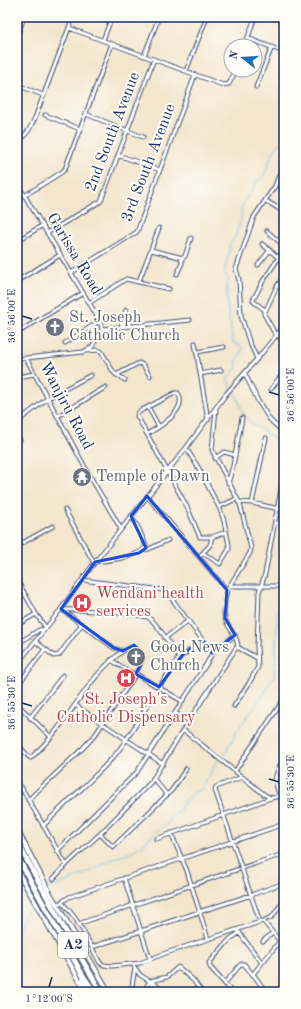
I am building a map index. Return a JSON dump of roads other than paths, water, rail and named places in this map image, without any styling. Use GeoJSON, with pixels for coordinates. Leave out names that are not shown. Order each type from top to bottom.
{"type":"FeatureCollection","features":[{"type":"Feature","properties":{"kind":"highway","name":"A2"},"geometry":{"type":"LineString","coordinates":[[17,842],[45,888],[101,992]]}},
{"type":"Feature","properties":{"kind":"highway","name":"A2"},"geometry":{"type":"LineString","coordinates":[[17,856],[82,974],[94,992]]}},
{"type":"Feature","properties":{"kind":"highway"},"geometry":{"type":"LineString","coordinates":[[82,974],[89,992]]}},
{"type":"Feature","properties":{"kind":"highway"},"geometry":{"type":"LineString","coordinates":[[91,975],[105,992]]}},
{"type":"Feature","properties":{"kind":"main road"},"geometry":{"type":"LineString","coordinates":[[17,830],[45,888]]}},
{"type":"Feature","properties":{"kind":"main road"},"geometry":{"type":"LineString","coordinates":[[17,870],[86,992]]}},
{"type":"Feature","properties":{"kind":"main road"},"geometry":{"type":"LineString","coordinates":[[49,896],[59,903],[109,992]]}},
{"type":"Feature","properties":{"kind":"street"},"geometry":{"type":"LineString","coordinates":[[17,37],[24,17]]}},
{"type":"Feature","properties":{"kind":"street"},"geometry":{"type":"LineString","coordinates":[[17,145],[29,130],[73,17]]}},
{"type":"Feature","properties":{"kind":"street"},"geometry":{"type":"LineString","coordinates":[[103,40],[112,17]]}},
{"type":"Feature","properties":{"kind":"street","name":"2nd South Avenue"},"geometry":{"type":"LineString","coordinates":[[144,56],[159,17]]}},
{"type":"Feature","properties":{"kind":"street"},"geometry":{"type":"LineString","coordinates":[[186,71],[208,17]]}},
{"type":"Feature","properties":{"kind":"street"},"geometry":{"type":"LineString","coordinates":[[247,38],[256,17]]}},
{"type":"Feature","properties":{"kind":"street"},"geometry":{"type":"LineString","coordinates":[[69,28],[223,85],[229,84],[232,78]]}},
{"type":"Feature","properties":{"kind":"street"},"geometry":{"type":"LineString","coordinates":[[24,196],[64,171],[112,44]]}},
{"type":"Feature","properties":{"kind":"street"},"geometry":{"type":"LineString","coordinates":[[263,44],[284,52]]}},
{"type":"Feature","properties":{"kind":"street"},"geometry":{"type":"LineString","coordinates":[[256,87],[272,47]]}},
{"type":"Feature","properties":{"kind":"street","name":"2nd South Avenue"},"geometry":{"type":"LineString","coordinates":[[48,233],[101,201],[154,59]]}},
{"type":"Feature","properties":{"kind":"street","name":"3rd South Avenue"},"geometry":{"type":"LineString","coordinates":[[71,273],[137,232],[195,75]]}},
{"type":"Feature","properties":{"kind":"street"},"geometry":{"type":"LineString","coordinates":[[17,85],[43,95]]}},
{"type":"Feature","properties":{"kind":"street"},"geometry":{"type":"LineString","coordinates":[[86,114],[143,137]]}},
{"type":"Feature","properties":{"kind":"street"},"geometry":{"type":"LineString","coordinates":[[45,115],[80,129]]}},
{"type":"Feature","properties":{"kind":"street"},"geometry":{"type":"LineString","coordinates":[[118,155],[160,170]]}},
{"type":"Feature","properties":{"kind":"street"},"geometry":{"type":"LineString","coordinates":[[257,359],[249,341],[241,316],[239,280],[236,269],[254,217],[266,201],[277,181],[284,163]]}},
{"type":"Feature","properties":{"kind":"street","name":"Garissa Road"},"geometry":{"type":"LineString","coordinates":[[18,186],[48,233],[100,321],[102,329]]}},
{"type":"Feature","properties":{"kind":"street"},"geometry":{"type":"LineString","coordinates":[[266,201],[284,213]]}},
{"type":"Feature","properties":{"kind":"street"},"geometry":{"type":"LineString","coordinates":[[17,241],[43,225]]}},
{"type":"Feature","properties":{"kind":"street"},"geometry":{"type":"LineString","coordinates":[[140,282],[159,228]]}},
{"type":"Feature","properties":{"kind":"street"},"geometry":{"type":"LineString","coordinates":[[265,310],[253,300],[284,248],[267,231]]}},
{"type":"Feature","properties":{"kind":"street"},"geometry":{"type":"LineString","coordinates":[[181,258],[185,256],[191,238]]}},
{"type":"Feature","properties":{"kind":"street"},"geometry":{"type":"LineString","coordinates":[[262,244],[279,258]]}},
{"type":"Feature","properties":{"kind":"street"},"geometry":{"type":"LineString","coordinates":[[151,250],[181,258]]}},
{"type":"Feature","properties":{"kind":"street"},"geometry":{"type":"LineString","coordinates":[[258,265],[270,250]]}},
{"type":"Feature","properties":{"kind":"street"},"geometry":{"type":"LineString","coordinates":[[17,281],[60,255]]}},
{"type":"Feature","properties":{"kind":"street"},"geometry":{"type":"LineString","coordinates":[[178,274],[182,263],[181,258]]}},
{"type":"Feature","properties":{"kind":"street"},"geometry":{"type":"LineString","coordinates":[[284,276],[264,314],[267,322],[277,335],[284,341]]}},
{"type":"Feature","properties":{"kind":"street"},"geometry":{"type":"LineString","coordinates":[[89,303],[124,280],[128,279],[169,289]]}},
{"type":"Feature","properties":{"kind":"street"},"geometry":{"type":"LineString","coordinates":[[17,326],[18,332],[83,293]]}},
{"type":"Feature","properties":{"kind":"street"},"geometry":{"type":"LineString","coordinates":[[121,328],[126,310]]}},
{"type":"Feature","properties":{"kind":"street"},"geometry":{"type":"LineString","coordinates":[[83,352],[92,347],[102,329],[190,320]]}},
{"type":"Feature","properties":{"kind":"street"},"geometry":{"type":"LineString","coordinates":[[65,343],[100,321]]}},
{"type":"Feature","properties":{"kind":"street"},"geometry":{"type":"LineString","coordinates":[[17,664],[62,609],[94,562],[168,471],[208,420],[226,394],[284,326]]}},
{"type":"Feature","properties":{"kind":"street"},"geometry":{"type":"LineString","coordinates":[[194,343],[197,352],[208,420]]}},
{"type":"Feature","properties":{"kind":"street"},"geometry":{"type":"LineString","coordinates":[[197,352],[224,347]]}},
{"type":"Feature","properties":{"kind":"street"},"geometry":{"type":"LineString","coordinates":[[17,359],[98,350],[101,351],[116,375],[125,380]]}},
{"type":"Feature","properties":{"kind":"street","name":"Wanjiru Road"},"geometry":{"type":"LineString","coordinates":[[26,358],[87,471],[121,529]]}},
{"type":"Feature","properties":{"kind":"street"},"geometry":{"type":"LineString","coordinates":[[116,375],[139,363],[143,365],[150,376]]}},
{"type":"Feature","properties":{"kind":"street"},"geometry":{"type":"LineString","coordinates":[[200,374],[221,370]]}},
{"type":"Feature","properties":{"kind":"street"},"geometry":{"type":"LineString","coordinates":[[271,389],[284,372]]}},
{"type":"Feature","properties":{"kind":"street"},"geometry":{"type":"LineString","coordinates":[[17,377],[35,374]]}},
{"type":"Feature","properties":{"kind":"street"},"geometry":{"type":"LineString","coordinates":[[244,374],[270,420],[284,433]]}},
{"type":"Feature","properties":{"kind":"street"},"geometry":{"type":"LineString","coordinates":[[17,422],[48,398],[91,375]]}},
{"type":"Feature","properties":{"kind":"street"},"geometry":{"type":"LineString","coordinates":[[58,416],[106,387]]}},
{"type":"Feature","properties":{"kind":"street"},"geometry":{"type":"LineString","coordinates":[[147,434],[164,424],[178,410],[180,402],[179,395],[176,393],[137,414],[147,434],[192,517],[200,537],[212,537],[226,532]]}},
{"type":"Feature","properties":{"kind":"street"},"geometry":{"type":"LineString","coordinates":[[148,407],[159,427]]}},
{"type":"Feature","properties":{"kind":"street"},"geometry":{"type":"LineString","coordinates":[[216,409],[211,447],[242,513],[251,551],[227,590],[225,618],[235,635],[238,648]]}},
{"type":"Feature","properties":{"kind":"street"},"geometry":{"type":"LineString","coordinates":[[228,483],[242,418]]}},
{"type":"Feature","properties":{"kind":"street"},"geometry":{"type":"LineString","coordinates":[[17,435],[20,440]]}},
{"type":"Feature","properties":{"kind":"street"},"geometry":{"type":"LineString","coordinates":[[252,503],[266,438]]}},
{"type":"Feature","properties":{"kind":"street"},"geometry":{"type":"LineString","coordinates":[[186,448],[219,507],[229,549],[220,564],[203,553]]}},
{"type":"Feature","properties":{"kind":"street"},"geometry":{"type":"LineString","coordinates":[[215,458],[224,452],[235,455]]}},
{"type":"Feature","properties":{"kind":"street"},"geometry":{"type":"LineString","coordinates":[[234,706],[257,670],[260,587],[265,574],[284,473]]}},
{"type":"Feature","properties":{"kind":"street"},"geometry":{"type":"LineString","coordinates":[[147,496],[227,590]]}},
{"type":"Feature","properties":{"kind":"street"},"geometry":{"type":"LineString","coordinates":[[219,507],[237,501],[284,510]]}},
{"type":"Feature","properties":{"kind":"street"},"geometry":{"type":"LineString","coordinates":[[65,510],[94,562]]}},
{"type":"Feature","properties":{"kind":"street"},"geometry":{"type":"LineString","coordinates":[[131,516],[143,538],[146,546],[144,550]]}},
{"type":"Feature","properties":{"kind":"street"},"geometry":{"type":"LineString","coordinates":[[17,546],[53,526]]}},
{"type":"Feature","properties":{"kind":"street"},"geometry":{"type":"LineString","coordinates":[[199,557],[211,543],[212,537]]}},
{"type":"Feature","properties":{"kind":"street"},"geometry":{"type":"LineString","coordinates":[[94,562],[130,556],[144,550],[149,550],[168,540]]}},
{"type":"Feature","properties":{"kind":"street"},"geometry":{"type":"LineString","coordinates":[[17,580],[45,628]]}},
{"type":"Feature","properties":{"kind":"street"},"geometry":{"type":"LineString","coordinates":[[82,580],[163,590],[169,593],[212,653]]}},
{"type":"Feature","properties":{"kind":"street"},"geometry":{"type":"LineString","coordinates":[[230,586],[284,586]]}},
{"type":"Feature","properties":{"kind":"street"},"geometry":{"type":"LineString","coordinates":[[62,609],[114,648],[123,651]]}},
{"type":"Feature","properties":{"kind":"street"},"geometry":{"type":"LineString","coordinates":[[62,609],[109,612],[148,618],[179,658]]}},
{"type":"Feature","properties":{"kind":"street"},"geometry":{"type":"LineString","coordinates":[[17,625],[36,614]]}},
{"type":"Feature","properties":{"kind":"street"},"geometry":{"type":"LineString","coordinates":[[165,638],[188,621]]}},
{"type":"Feature","properties":{"kind":"street"},"geometry":{"type":"LineString","coordinates":[[35,641],[54,656],[59,655],[82,624]]}},
{"type":"Feature","properties":{"kind":"street"},"geometry":{"type":"LineString","coordinates":[[17,644],[39,630],[45,628]]}},
{"type":"Feature","properties":{"kind":"street"},"geometry":{"type":"LineString","coordinates":[[57,851],[134,776],[212,653],[218,646],[235,635]]}},
{"type":"Feature","properties":{"kind":"street"},"geometry":{"type":"LineString","coordinates":[[159,687],[179,658],[203,641]]}},
{"type":"Feature","properties":{"kind":"street"},"geometry":{"type":"LineString","coordinates":[[17,744],[29,757],[32,758],[51,737],[89,686],[111,660],[123,651],[132,647],[137,648],[143,657],[135,674],[103,724],[84,748],[28,800]]}},
{"type":"Feature","properties":{"kind":"street"},"geometry":{"type":"LineString","coordinates":[[238,648],[257,658]]}},
{"type":"Feature","properties":{"kind":"street"},"geometry":{"type":"LineString","coordinates":[[53,879],[148,786],[234,651],[238,648]]}},
{"type":"Feature","properties":{"kind":"street"},"geometry":{"type":"LineString","coordinates":[[17,686],[45,649]]}},
{"type":"Feature","properties":{"kind":"street"},"geometry":{"type":"LineString","coordinates":[[111,660],[182,701]]}},
{"type":"Feature","properties":{"kind":"street"},"geometry":{"type":"LineString","coordinates":[[30,718],[63,675]]}},
{"type":"Feature","properties":{"kind":"street"},"geometry":{"type":"LineString","coordinates":[[43,826],[98,773],[126,740],[153,696]]}},
{"type":"Feature","properties":{"kind":"street"},"geometry":{"type":"LineString","coordinates":[[235,771],[284,699]]}},
{"type":"Feature","properties":{"kind":"street"},"geometry":{"type":"LineString","coordinates":[[17,704],[51,737]]}},
{"type":"Feature","properties":{"kind":"street"},"geometry":{"type":"LineString","coordinates":[[75,705],[162,764]]}},
{"type":"Feature","properties":{"kind":"street"},"geometry":{"type":"LineString","coordinates":[[175,713],[189,721]]}},
{"type":"Feature","properties":{"kind":"street"},"geometry":{"type":"LineString","coordinates":[[183,730],[265,795],[271,798]]}},
{"type":"Feature","properties":{"kind":"street"},"geometry":{"type":"LineString","coordinates":[[284,758],[276,772],[275,780],[276,787],[284,805]]}},
{"type":"Feature","properties":{"kind":"street"},"geometry":{"type":"LineString","coordinates":[[100,834],[113,847],[172,790],[186,769]]}},
{"type":"Feature","properties":{"kind":"street"},"geometry":{"type":"LineString","coordinates":[[242,777],[215,788],[251,895],[262,922],[284,946]]}},
{"type":"Feature","properties":{"kind":"street"},"geometry":{"type":"LineString","coordinates":[[154,778],[166,795]]}},
{"type":"Feature","properties":{"kind":"street"},"geometry":{"type":"LineString","coordinates":[[17,780],[66,865]]}},
{"type":"Feature","properties":{"kind":"street"},"geometry":{"type":"LineString","coordinates":[[156,839],[224,814],[280,796]]}},
{"type":"Feature","properties":{"kind":"street"},"geometry":{"type":"LineString","coordinates":[[284,824],[69,897],[59,903],[68,908],[102,965],[133,965],[262,922],[272,917],[284,900]]}},
{"type":"Feature","properties":{"kind":"street"},"geometry":{"type":"LineString","coordinates":[[172,833],[191,885],[208,939]]}},
{"type":"Feature","properties":{"kind":"street"},"geometry":{"type":"LineString","coordinates":[[78,924],[283,854]]}},
{"type":"Feature","properties":{"kind":"street"},"geometry":{"type":"LineString","coordinates":[[124,878],[150,959]]}},
{"type":"Feature","properties":{"kind":"street"},"geometry":{"type":"LineString","coordinates":[[92,947],[251,895],[284,882]]}},
{"type":"Feature","properties":{"kind":"street"},"geometry":{"type":"LineString","coordinates":[[238,931],[262,964]]}},
{"type":"Feature","properties":{"kind":"street"},"geometry":{"type":"LineString","coordinates":[[232,992],[210,968],[209,963],[238,931]]}},
{"type":"Feature","properties":{"kind":"street"},"geometry":{"type":"LineString","coordinates":[[264,941],[273,933]]}},
{"type":"Feature","properties":{"kind":"street"},"geometry":{"type":"LineString","coordinates":[[252,975],[284,936]]}},
{"type":"Feature","properties":{"kind":"street"},"geometry":{"type":"LineString","coordinates":[[225,983],[241,964],[244,964],[266,992]]}},
{"type":"Feature","properties":{"kind":"street"},"geometry":{"type":"LineString","coordinates":[[133,965],[140,975],[167,992]]}},
{"type":"Feature","properties":{"kind":"street"},"geometry":{"type":"LineString","coordinates":[[143,992],[151,982],[167,977],[178,967],[193,980],[202,992]]}},
{"type":"Feature","properties":{"kind":"street"},"geometry":{"type":"LineString","coordinates":[[132,986],[135,968]]}},
{"type":"Feature","properties":{"kind":"street"},"geometry":{"type":"LineString","coordinates":[[148,992],[151,982]]}},
{"type":"Feature","properties":{"kind":"waterway"},"geometry":{"type":"LineString","coordinates":[[284,137],[272,154],[264,176],[257,181],[242,206],[241,221],[236,235],[229,246],[230,249],[224,272],[229,279],[227,284],[227,300],[233,342],[241,346],[242,351],[236,362],[237,367],[228,378],[230,385],[246,418],[270,436],[284,449]]}},
{"type":"Feature","properties":{"kind":"waterway"},"geometry":{"type":"LineString","coordinates":[[279,583],[284,558]]}},
{"type":"Feature","properties":{"kind":"waterway"},"geometry":{"type":"LineString","coordinates":[[220,756],[224,755],[227,751],[228,746],[233,740],[236,732],[265,692],[269,682],[274,677],[279,589]]}},
{"type":"Feature","properties":{"kind":"waterway"},"geometry":{"type":"LineString","coordinates":[[49,888],[89,872],[115,858],[128,854],[145,843],[150,837],[168,823],[187,798],[196,791],[201,790],[218,760]]}},
{"type":"Feature","properties":{"kind":"waterway"},"geometry":{"type":"LineString","coordinates":[[17,932],[31,900]]}},
{"type":"Feature","properties":{"kind":"place","name":"St. Joseph Catholic Church"},"geometry":{"type":"Point","coordinates":[55,327]}},
{"type":"Feature","properties":{"kind":"place","name":"Temple of Dawn"},"geometry":{"type":"Point","coordinates":[82,477]}},
{"type":"Feature","properties":{"kind":"place","name":"Wendani health services"},"geometry":{"type":"Point","coordinates":[82,603]}},
{"type":"Feature","properties":{"kind":"place","name":"Good News Church"},"geometry":{"type":"Point","coordinates":[136,657]}},
{"type":"Feature","properties":{"kind":"place","name":"St. Joseph's Catholic Dispensary"},"geometry":{"type":"Point","coordinates":[126,678]}}]}
